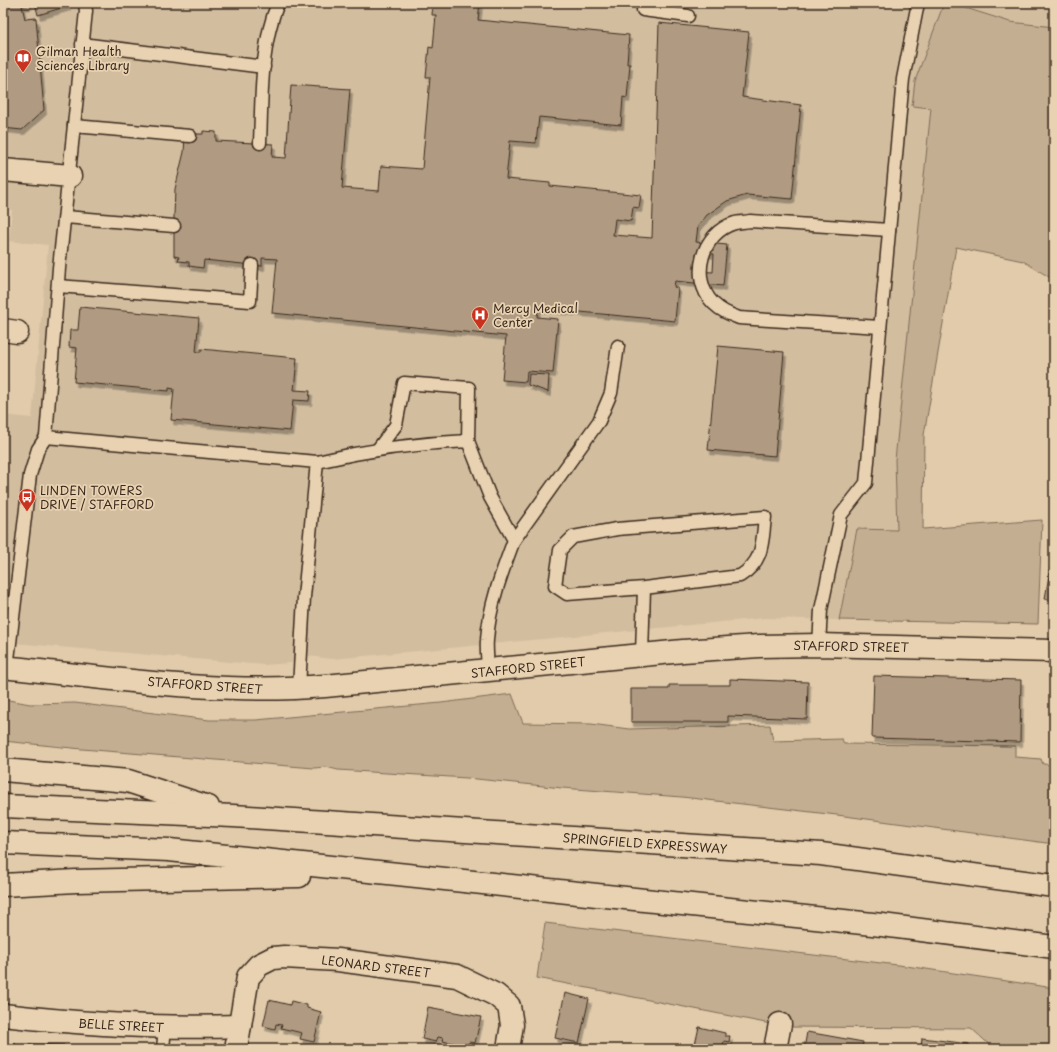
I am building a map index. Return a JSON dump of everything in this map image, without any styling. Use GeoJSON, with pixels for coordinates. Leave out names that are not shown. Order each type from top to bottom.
{"type":"FeatureCollection","features":[{"type":"Feature","properties":{"kind":"main road"},"geometry":{"type":"LineString","coordinates":[[3,170],[70,176]]}},
{"type":"Feature","properties":{"kind":"main road","name":"STAFFORD STREET"},"geometry":{"type":"LineString","coordinates":[[5,668],[233,689],[298,688],[744,646],[819,645],[1054,651]]}},
{"type":"Feature","properties":{"kind":"main road"},"geometry":{"type":"LineString","coordinates":[[3,770],[128,781],[234,816]]}},
{"type":"Feature","properties":{"kind":"main road"},"geometry":{"type":"LineString","coordinates":[[3,806],[234,816]]}},
{"type":"Feature","properties":{"kind":"main road","name":"SPRINGFIELD EXPRESSWAY"},"geometry":{"type":"LineString","coordinates":[[234,816],[821,854],[1054,886]]}},
{"type":"Feature","properties":{"kind":"main road"},"geometry":{"type":"LineString","coordinates":[[3,843],[169,850],[386,874],[874,924],[1054,947]]}},
{"type":"Feature","properties":{"kind":"main road"},"geometry":{"type":"LineString","coordinates":[[3,885],[76,881],[386,874]]}},
{"type":"Feature","properties":{"kind":"main road","name":"LEONARD STREET"},"geometry":{"type":"LineString","coordinates":[[236,1049],[248,977],[259,965],[273,958],[284,957],[338,960],[457,976],[496,995],[509,1006],[512,1024],[508,1049]]}},
{"type":"Feature","properties":{"kind":"main road","name":"BELLE STREET"},"geometry":{"type":"LineString","coordinates":[[3,1015],[76,1023],[165,1027],[240,1026]]}},
{"type":"Feature","properties":{"kind":"main road"},"geometry":{"type":"LineString","coordinates":[[775,1049],[780,1024]]}},
{"type":"Feature","properties":{"kind":"lane"},"geometry":{"type":"LineString","coordinates":[[5,668],[30,475],[38,449],[46,437],[58,286],[86,11],[84,3]]}},
{"type":"Feature","properties":{"kind":"lane"},"geometry":{"type":"LineString","coordinates":[[260,144],[264,67],[272,19],[278,3]]}},
{"type":"Feature","properties":{"kind":"lane"},"geometry":{"type":"LineString","coordinates":[[644,3],[643,10],[688,16]]}},
{"type":"Feature","properties":{"kind":"lane"},"geometry":{"type":"LineString","coordinates":[[819,645],[821,610],[842,516],[866,483],[903,79],[918,3]]}},
{"type":"Feature","properties":{"kind":"lane"},"geometry":{"type":"LineString","coordinates":[[82,44],[264,67]]}},
{"type":"Feature","properties":{"kind":"lane"},"geometry":{"type":"LineString","coordinates":[[74,126],[190,136]]}},
{"type":"Feature","properties":{"kind":"lane"},"geometry":{"type":"LineString","coordinates":[[65,217],[174,226]]}},
{"type":"Feature","properties":{"kind":"lane"},"geometry":{"type":"LineString","coordinates":[[880,327],[739,318],[724,312],[712,302],[703,288],[700,272],[702,256],[709,242],[720,230],[734,223],[750,221],[889,230]]}},
{"type":"Feature","properties":{"kind":"lane"},"geometry":{"type":"LineString","coordinates":[[58,286],[250,301],[252,265]]}},
{"type":"Feature","properties":{"kind":"lane"},"geometry":{"type":"LineString","coordinates":[[488,671],[487,641],[490,617],[498,583],[514,540],[599,421],[611,393],[618,346]]}},
{"type":"Feature","properties":{"kind":"lane"},"geometry":{"type":"LineString","coordinates":[[378,449],[396,425],[404,383],[469,388],[468,441],[490,497],[514,540]]}},
{"type":"Feature","properties":{"kind":"lane"},"geometry":{"type":"LineString","coordinates":[[46,437],[317,462],[378,449],[424,442],[468,441]]}},
{"type":"Feature","properties":{"kind":"lane"},"geometry":{"type":"LineString","coordinates":[[298,688],[304,597],[317,462]]}},
{"type":"Feature","properties":{"kind":"lane"},"geometry":{"type":"LineString","coordinates":[[765,517],[761,554],[750,570],[740,576],[644,588],[567,594],[555,586],[560,550],[573,537],[617,529],[765,517]]}},
{"type":"Feature","properties":{"kind":"lane"},"geometry":{"type":"LineString","coordinates":[[642,655],[644,588]]}},
{"type":"Feature","properties":{"kind":"lane"},"geometry":{"type":"LineString","coordinates":[[163,1049],[165,1027]]}},
{"type":"Feature","properties":{"kind":"shaded area","name":"Mercy Medical Center"},"geometry":{"type":"Polygon","coordinates":[[[3,3],[1054,3],[1054,49],[954,36],[897,530],[857,529],[839,620],[764,618],[332,659],[300,655],[301,662],[265,665],[3,642],[3,415],[32,418],[48,245],[9,241],[12,210],[3,208],[3,3]]]}},
{"type":"Feature","properties":{"kind":"shaded area"},"geometry":{"type":"Polygon","coordinates":[[[944,3],[950,3],[1010,22],[1054,27],[1054,280],[1023,261],[956,247],[924,435],[923,529],[1042,520],[1038,624],[839,620],[857,529],[897,530],[895,460],[931,108],[912,106],[915,81],[944,3]]]}},
{"type":"Feature","properties":{"kind":"shaded area"},"geometry":{"type":"Polygon","coordinates":[[[512,694],[523,723],[591,724],[629,729],[770,725],[773,741],[842,739],[844,744],[1015,746],[1015,757],[1041,759],[1043,764],[1054,765],[1054,844],[837,815],[682,797],[562,788],[467,778],[338,770],[326,767],[314,768],[82,749],[3,741],[3,699],[30,704],[75,703],[209,720],[256,720],[441,703],[512,694]]]}},
{"type":"Feature","properties":{"kind":"shaded area"},"geometry":{"type":"Polygon","coordinates":[[[545,923],[906,966],[1054,988],[1054,1049],[994,1049],[971,1028],[786,1027],[537,978],[545,923]]]}},
{"type":"Feature","properties":{"kind":"building","name":"Gilman Health Sciences Library"},"geometry":{"type":"Polygon","coordinates":[[[3,3],[29,3],[29,5],[22,6],[25,19],[36,18],[44,110],[22,130],[3,128],[3,91],[7,87],[5,59],[3,59],[3,3]]]}},
{"type":"Feature","properties":{"kind":"building"},"geometry":{"type":"Polygon","coordinates":[[[35,3],[67,3],[68,6],[38,15],[35,3]]]}},
{"type":"Feature","properties":{"kind":"building"},"geometry":{"type":"Polygon","coordinates":[[[433,3],[480,3],[478,20],[629,35],[627,64],[630,64],[627,98],[623,97],[621,125],[539,117],[536,143],[510,141],[506,179],[550,183],[550,186],[641,195],[639,208],[633,207],[631,221],[615,219],[613,235],[652,238],[659,23],[749,32],[742,97],[801,105],[792,199],[747,195],[727,201],[707,215],[698,226],[696,242],[727,245],[723,286],[675,281],[674,287],[678,288],[675,321],[538,308],[537,317],[558,319],[553,373],[527,371],[526,382],[502,380],[506,336],[272,313],[277,259],[262,258],[262,266],[204,260],[203,268],[189,266],[189,262],[178,261],[179,257],[174,256],[175,189],[184,152],[185,137],[190,134],[203,134],[203,131],[216,132],[216,141],[273,144],[272,157],[286,158],[291,85],[350,89],[342,188],[379,191],[381,166],[422,169],[430,77],[426,77],[429,47],[433,48],[436,15],[432,15],[433,3]],[[696,253],[695,271],[713,272],[714,254],[696,253]]]}},
{"type":"Feature","properties":{"kind":"building"},"geometry":{"type":"Polygon","coordinates":[[[80,307],[199,318],[196,352],[201,352],[201,349],[297,358],[294,390],[310,391],[309,401],[293,400],[290,431],[171,420],[174,389],[169,388],[169,391],[74,382],[77,348],[69,347],[70,330],[78,330],[80,307]]]}},
{"type":"Feature","properties":{"kind":"building"},"geometry":{"type":"Polygon","coordinates":[[[718,346],[784,352],[775,456],[708,450],[718,346]]]}},
{"type":"Feature","properties":{"kind":"building"},"geometry":{"type":"Polygon","coordinates":[[[529,374],[549,375],[548,392],[528,385],[529,374]]]}},
{"type":"Feature","properties":{"kind":"building"},"geometry":{"type":"Polygon","coordinates":[[[1053,551],[1054,552],[1054,600],[1045,599],[1053,551]]]}},
{"type":"Feature","properties":{"kind":"building"},"geometry":{"type":"Polygon","coordinates":[[[874,676],[1021,680],[1020,742],[872,738],[874,676]]]}},
{"type":"Feature","properties":{"kind":"building"},"geometry":{"type":"Polygon","coordinates":[[[730,679],[808,682],[807,719],[728,716],[728,722],[631,722],[631,689],[669,689],[669,685],[730,685],[730,679]]]}},
{"type":"Feature","properties":{"kind":"building"},"geometry":{"type":"Polygon","coordinates":[[[565,993],[589,999],[579,1043],[555,1038],[565,993]]]}},
{"type":"Feature","properties":{"kind":"building"},"geometry":{"type":"Polygon","coordinates":[[[269,1000],[290,1005],[291,1001],[307,1005],[307,1008],[321,1012],[314,1042],[300,1039],[302,1033],[281,1028],[282,1025],[276,1024],[275,1029],[263,1026],[269,1000]]]}},
{"type":"Feature","properties":{"kind":"building"},"geometry":{"type":"Polygon","coordinates":[[[428,1007],[481,1017],[475,1043],[469,1042],[468,1046],[442,1041],[443,1038],[438,1037],[436,1042],[422,1039],[428,1007]]]}},
{"type":"Feature","properties":{"kind":"building"},"geometry":{"type":"Polygon","coordinates":[[[699,1027],[725,1033],[725,1036],[730,1036],[729,1042],[724,1041],[722,1049],[694,1049],[699,1027]]]}},
{"type":"Feature","properties":{"kind":"building"},"geometry":{"type":"Polygon","coordinates":[[[807,1032],[863,1042],[862,1049],[804,1049],[807,1032]]]}},
{"type":"Feature","properties":{"kind":"building"},"geometry":{"type":"Polygon","coordinates":[[[922,1038],[969,1044],[968,1049],[921,1049],[922,1038]]]}},
{"type":"Feature","properties":{"kind":"building"},"geometry":{"type":"Polygon","coordinates":[[[3,1043],[16,1044],[16,1048],[3,1049],[3,1043]]]}},
{"type":"Feature","properties":{"kind":"building"},"geometry":{"type":"Polygon","coordinates":[[[29,1044],[64,1045],[64,1049],[32,1049],[32,1047],[29,1047],[29,1044]]]}},
{"type":"Feature","properties":{"kind":"place","name":"Gilman Health Sciences Library"},"geometry":{"type":"Point","coordinates":[23,73]}},
{"type":"Feature","properties":{"kind":"place","name":"Mercy Medical Center"},"geometry":{"type":"Point","coordinates":[480,330]}},
{"type":"Feature","properties":{"kind":"place","name":"LINDEN TOWERS DRIVE / STAFFORD"},"geometry":{"type":"Point","coordinates":[27,512]}}]}
